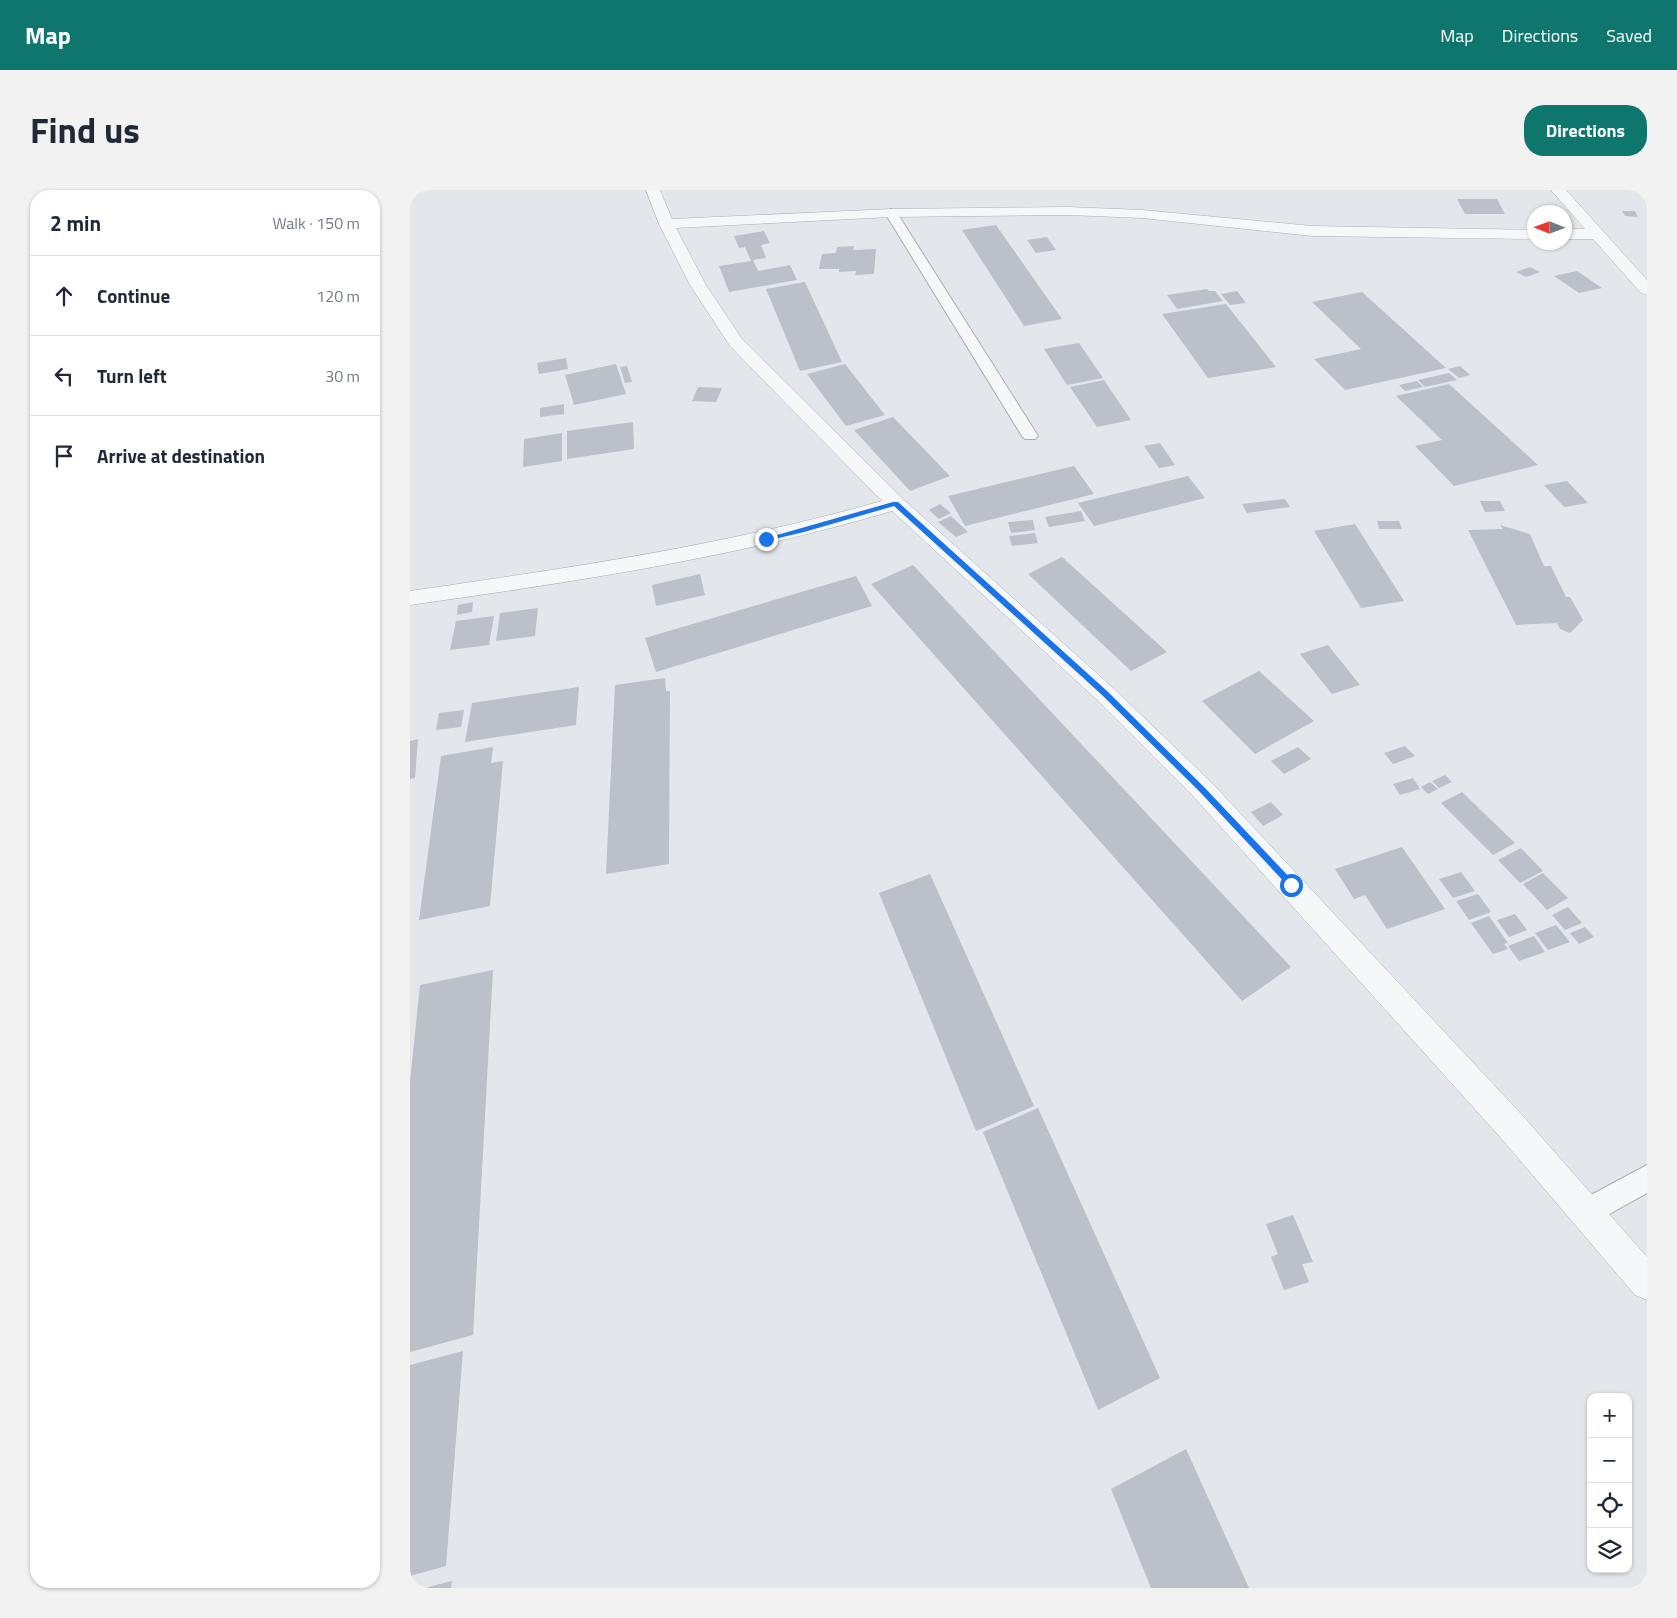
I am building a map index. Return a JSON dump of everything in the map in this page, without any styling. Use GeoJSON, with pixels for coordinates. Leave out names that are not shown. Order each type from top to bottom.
{"type":"FeatureCollection","features":[{"type":"Feature","properties":{"kind":"street"},"geometry":{"type":"LineString","coordinates":[[653,190],[666,224],[698,285],[736,342],[896,503],[1104,693],[1202,789],[1504,1119],[1647,1283]]}},
{"type":"Feature","properties":{"kind":"street"},"geometry":{"type":"LineString","coordinates":[[1558,190],[1595,234],[1647,290]]}},
{"type":"Feature","properties":{"kind":"street"},"geometry":{"type":"LineString","coordinates":[[666,224],[891,213],[1069,211],[1142,214],[1312,232],[1527,234]]}},
{"type":"Feature","properties":{"kind":"street"},"geometry":{"type":"LineString","coordinates":[[1572,234],[1595,234]]}},
{"type":"Feature","properties":{"kind":"street"},"geometry":{"type":"LineString","coordinates":[[410,598],[596,572],[712,551],[801,531],[896,503]]}},
{"type":"Feature","properties":{"kind":"lane"},"geometry":{"type":"LineString","coordinates":[[891,213],[1030,436]]}},
{"type":"Feature","properties":{"kind":"lane"},"geometry":{"type":"LineString","coordinates":[[1586,1213],[1647,1178]]}},
{"type":"Feature","properties":{"kind":"building"},"geometry":{"type":"Polygon","coordinates":[[[1457,199],[1497,199],[1505,214],[1465,214],[1457,199]]]}},
{"type":"Feature","properties":{"kind":"building"},"geometry":{"type":"Polygon","coordinates":[[[1622,211],[1635,211],[1638,217],[1625,216],[1622,211]]]}},
{"type":"Feature","properties":{"kind":"building"},"geometry":{"type":"Polygon","coordinates":[[[996,225],[1062,319],[1024,326],[962,230],[996,225]]]}},
{"type":"Feature","properties":{"kind":"building"},"geometry":{"type":"Polygon","coordinates":[[[764,231],[770,243],[761,245],[766,258],[753,260],[758,271],[790,265],[797,280],[729,292],[719,266],[751,261],[745,247],[739,248],[734,236],[764,231]]]}},
{"type":"Feature","properties":{"kind":"building"},"geometry":{"type":"Polygon","coordinates":[[[1047,237],[1056,250],[1036,253],[1027,240],[1047,237]]]}},
{"type":"Feature","properties":{"kind":"building"},"geometry":{"type":"Polygon","coordinates":[[[854,246],[853,250],[876,249],[874,274],[855,275],[856,271],[839,272],[839,269],[819,269],[822,254],[836,253],[837,247],[854,246]]]}},
{"type":"Feature","properties":{"kind":"building"},"geometry":{"type":"Polygon","coordinates":[[[1530,267],[1540,272],[1526,277],[1516,272],[1530,267]]]}},
{"type":"Feature","properties":{"kind":"building"},"geometry":{"type":"Polygon","coordinates":[[[1577,271],[1602,288],[1579,293],[1554,276],[1577,271]]]}},
{"type":"Feature","properties":{"kind":"building"},"geometry":{"type":"Polygon","coordinates":[[[805,282],[842,362],[800,371],[766,289],[805,282]]]}},
{"type":"Feature","properties":{"kind":"building"},"geometry":{"type":"Polygon","coordinates":[[[1207,289],[1215,291],[1223,301],[1177,309],[1167,295],[1207,289]]]}},
{"type":"Feature","properties":{"kind":"building"},"geometry":{"type":"Polygon","coordinates":[[[1237,291],[1246,303],[1230,305],[1221,294],[1237,291]]]}},
{"type":"Feature","properties":{"kind":"building"},"geometry":{"type":"Polygon","coordinates":[[[1362,292],[1446,368],[1345,390],[1314,359],[1361,349],[1312,302],[1362,292]]]}},
{"type":"Feature","properties":{"kind":"building"},"geometry":{"type":"Polygon","coordinates":[[[1226,304],[1276,367],[1208,378],[1162,314],[1226,304]]]}},
{"type":"Feature","properties":{"kind":"building"},"geometry":{"type":"Polygon","coordinates":[[[1079,343],[1103,378],[1067,385],[1044,349],[1079,343]]]}},
{"type":"Feature","properties":{"kind":"building"},"geometry":{"type":"Polygon","coordinates":[[[566,358],[568,369],[539,374],[537,363],[566,358]]]}},
{"type":"Feature","properties":{"kind":"building"},"geometry":{"type":"Polygon","coordinates":[[[616,364],[626,394],[574,405],[565,375],[616,364]]]}},
{"type":"Feature","properties":{"kind":"building"},"geometry":{"type":"Polygon","coordinates":[[[845,364],[885,415],[846,426],[807,374],[845,364]]]}},
{"type":"Feature","properties":{"kind":"building"},"geometry":{"type":"Polygon","coordinates":[[[627,366],[632,382],[625,383],[620,367],[627,366]]]}},
{"type":"Feature","properties":{"kind":"building"},"geometry":{"type":"Polygon","coordinates":[[[1460,366],[1470,375],[1459,378],[1448,369],[1460,366]]]}},
{"type":"Feature","properties":{"kind":"building"},"geometry":{"type":"Polygon","coordinates":[[[1449,373],[1457,380],[1425,387],[1418,380],[1449,373]]]}},
{"type":"Feature","properties":{"kind":"building"},"geometry":{"type":"Polygon","coordinates":[[[1104,380],[1131,420],[1097,427],[1070,387],[1104,380]]]}},
{"type":"Feature","properties":{"kind":"building"},"geometry":{"type":"Polygon","coordinates":[[[1417,381],[1423,387],[1405,391],[1399,385],[1417,381]]]}},
{"type":"Feature","properties":{"kind":"building"},"geometry":{"type":"Polygon","coordinates":[[[1449,384],[1538,465],[1454,486],[1415,446],[1442,440],[1396,396],[1449,384]]]}},
{"type":"Feature","properties":{"kind":"building"},"geometry":{"type":"Polygon","coordinates":[[[698,387],[722,388],[716,402],[692,401],[698,387]]]}},
{"type":"Feature","properties":{"kind":"building"},"geometry":{"type":"Polygon","coordinates":[[[564,404],[564,414],[540,417],[540,408],[564,404]]]}},
{"type":"Feature","properties":{"kind":"building"},"geometry":{"type":"Polygon","coordinates":[[[893,417],[950,476],[910,491],[854,430],[893,417]]]}},
{"type":"Feature","properties":{"kind":"building"},"geometry":{"type":"Polygon","coordinates":[[[633,422],[634,449],[567,459],[567,431],[633,422]]]}},
{"type":"Feature","properties":{"kind":"building"},"geometry":{"type":"Polygon","coordinates":[[[562,433],[562,461],[523,467],[524,439],[562,433]]]}},
{"type":"Feature","properties":{"kind":"building"},"geometry":{"type":"Polygon","coordinates":[[[1160,443],[1175,465],[1159,468],[1144,446],[1160,443]]]}},
{"type":"Feature","properties":{"kind":"building"},"geometry":{"type":"Polygon","coordinates":[[[1074,466],[1094,494],[965,526],[948,496],[1074,466]]]}},
{"type":"Feature","properties":{"kind":"building"},"geometry":{"type":"Polygon","coordinates":[[[1188,476],[1205,498],[1094,526],[1078,503],[1188,476]]]}},
{"type":"Feature","properties":{"kind":"building"},"geometry":{"type":"Polygon","coordinates":[[[1567,481],[1588,503],[1564,507],[1544,485],[1567,481]]]}},
{"type":"Feature","properties":{"kind":"building"},"geometry":{"type":"Polygon","coordinates":[[[1285,499],[1290,507],[1247,513],[1242,504],[1285,499]]]}},
{"type":"Feature","properties":{"kind":"building"},"geometry":{"type":"Polygon","coordinates":[[[1480,501],[1500,501],[1505,511],[1485,512],[1480,501]]]}},
{"type":"Feature","properties":{"kind":"building"},"geometry":{"type":"Polygon","coordinates":[[[940,504],[951,513],[939,519],[929,510],[940,504]]]}},
{"type":"Feature","properties":{"kind":"building"},"geometry":{"type":"Polygon","coordinates":[[[1081,511],[1085,521],[1049,527],[1045,517],[1081,511]]]}},
{"type":"Feature","properties":{"kind":"building"},"geometry":{"type":"Polygon","coordinates":[[[951,516],[968,532],[956,537],[938,522],[951,516]]]}},
{"type":"Feature","properties":{"kind":"building"},"geometry":{"type":"Polygon","coordinates":[[[1033,520],[1035,530],[1011,533],[1008,522],[1033,520]]]}},
{"type":"Feature","properties":{"kind":"building"},"geometry":{"type":"Polygon","coordinates":[[[1377,521],[1399,521],[1402,529],[1379,529],[1377,521]]]}},
{"type":"Feature","properties":{"kind":"building"},"geometry":{"type":"Polygon","coordinates":[[[1355,524],[1404,601],[1361,608],[1314,531],[1355,524]]]}},
{"type":"Feature","properties":{"kind":"building"},"geometry":{"type":"Polygon","coordinates":[[[1500,525],[1530,534],[1544,566],[1551,566],[1566,597],[1570,597],[1583,620],[1570,633],[1560,629],[1557,623],[1516,625],[1468,530],[1503,529],[1500,525]]]}},
{"type":"Feature","properties":{"kind":"building"},"geometry":{"type":"Polygon","coordinates":[[[1035,533],[1038,543],[1012,546],[1009,536],[1035,533]]]}},
{"type":"Feature","properties":{"kind":"building"},"geometry":{"type":"Polygon","coordinates":[[[1062,557],[1167,652],[1131,671],[1028,574],[1062,557]]]}},
{"type":"Feature","properties":{"kind":"building"},"geometry":{"type":"Polygon","coordinates":[[[913,565],[1291,967],[1242,1001],[871,584],[913,565]]]}},
{"type":"Feature","properties":{"kind":"building"},"geometry":{"type":"Polygon","coordinates":[[[700,574],[705,595],[656,606],[652,585],[700,574]]]}},
{"type":"Feature","properties":{"kind":"building"},"geometry":{"type":"Polygon","coordinates":[[[856,576],[872,606],[656,672],[645,638],[856,576]]]}},
{"type":"Feature","properties":{"kind":"building"},"geometry":{"type":"Polygon","coordinates":[[[473,602],[472,612],[457,615],[458,605],[473,602]]]}},
{"type":"Feature","properties":{"kind":"building"},"geometry":{"type":"Polygon","coordinates":[[[538,608],[535,636],[496,641],[500,613],[538,608]]]}},
{"type":"Feature","properties":{"kind":"building"},"geometry":{"type":"Polygon","coordinates":[[[494,616],[489,645],[450,650],[456,621],[494,616]]]}},
{"type":"Feature","properties":{"kind":"building"},"geometry":{"type":"Polygon","coordinates":[[[1328,645],[1360,685],[1332,694],[1300,654],[1328,645]]]}},
{"type":"Feature","properties":{"kind":"building"},"geometry":{"type":"Polygon","coordinates":[[[1259,671],[1314,721],[1255,754],[1202,701],[1259,671]]]}},
{"type":"Feature","properties":{"kind":"building"},"geometry":{"type":"Polygon","coordinates":[[[665,678],[666,691],[670,691],[669,864],[606,874],[615,685],[665,678]]]}},
{"type":"Feature","properties":{"kind":"building"},"geometry":{"type":"Polygon","coordinates":[[[579,687],[576,725],[465,742],[472,703],[579,687]]]}},
{"type":"Feature","properties":{"kind":"building"},"geometry":{"type":"Polygon","coordinates":[[[464,710],[461,727],[436,730],[439,713],[464,710]]]}},
{"type":"Feature","properties":{"kind":"building"},"geometry":{"type":"Polygon","coordinates":[[[418,739],[415,778],[410,779],[410,741],[418,739]]]}},
{"type":"Feature","properties":{"kind":"building"},"geometry":{"type":"Polygon","coordinates":[[[1405,746],[1415,756],[1393,764],[1384,753],[1405,746]]]}},
{"type":"Feature","properties":{"kind":"building"},"geometry":{"type":"Polygon","coordinates":[[[493,747],[491,763],[503,761],[490,906],[419,920],[441,756],[493,747]]]}},
{"type":"Feature","properties":{"kind":"building"},"geometry":{"type":"Polygon","coordinates":[[[1298,747],[1311,759],[1284,774],[1271,761],[1298,747]]]}},
{"type":"Feature","properties":{"kind":"building"},"geometry":{"type":"Polygon","coordinates":[[[1445,775],[1452,782],[1439,788],[1432,781],[1445,775]]]}},
{"type":"Feature","properties":{"kind":"building"},"geometry":{"type":"Polygon","coordinates":[[[1413,778],[1420,789],[1400,795],[1393,784],[1413,778]]]}},
{"type":"Feature","properties":{"kind":"building"},"geometry":{"type":"Polygon","coordinates":[[[1430,782],[1438,789],[1428,794],[1421,787],[1430,782]]]}},
{"type":"Feature","properties":{"kind":"building"},"geometry":{"type":"Polygon","coordinates":[[[1462,792],[1515,843],[1493,855],[1441,803],[1462,792]]]}},
{"type":"Feature","properties":{"kind":"building"},"geometry":{"type":"Polygon","coordinates":[[[1271,802],[1283,815],[1263,826],[1251,812],[1271,802]]]}},
{"type":"Feature","properties":{"kind":"building"},"geometry":{"type":"Polygon","coordinates":[[[1402,847],[1445,909],[1387,929],[1365,895],[1354,899],[1335,869],[1402,847]]]}},
{"type":"Feature","properties":{"kind":"building"},"geometry":{"type":"Polygon","coordinates":[[[1521,848],[1543,871],[1520,883],[1498,860],[1521,848]]]}},
{"type":"Feature","properties":{"kind":"building"},"geometry":{"type":"Polygon","coordinates":[[[1461,872],[1475,891],[1453,898],[1439,879],[1461,872]]]}},
{"type":"Feature","properties":{"kind":"building"},"geometry":{"type":"Polygon","coordinates":[[[1543,873],[1568,898],[1547,910],[1523,884],[1543,873]]]}},
{"type":"Feature","properties":{"kind":"building"},"geometry":{"type":"Polygon","coordinates":[[[930,874],[1034,1106],[976,1131],[879,893],[930,874]]]}},
{"type":"Feature","properties":{"kind":"building"},"geometry":{"type":"Polygon","coordinates":[[[1478,894],[1491,912],[1469,920],[1456,901],[1478,894]]]}},
{"type":"Feature","properties":{"kind":"building"},"geometry":{"type":"Polygon","coordinates":[[[1568,907],[1582,923],[1565,930],[1552,915],[1568,907]]]}},
{"type":"Feature","properties":{"kind":"building"},"geometry":{"type":"Polygon","coordinates":[[[1515,914],[1527,930],[1509,937],[1497,920],[1515,914]]]}},
{"type":"Feature","properties":{"kind":"building"},"geometry":{"type":"Polygon","coordinates":[[[1489,916],[1508,943],[1504,944],[1508,949],[1493,954],[1471,923],[1489,916]]]}},
{"type":"Feature","properties":{"kind":"building"},"geometry":{"type":"Polygon","coordinates":[[[1556,925],[1570,942],[1548,950],[1535,933],[1556,925]]]}},
{"type":"Feature","properties":{"kind":"building"},"geometry":{"type":"Polygon","coordinates":[[[1585,927],[1594,937],[1579,944],[1570,933],[1585,927]]]}},
{"type":"Feature","properties":{"kind":"building"},"geometry":{"type":"Polygon","coordinates":[[[1534,936],[1545,952],[1519,961],[1508,946],[1534,936]]]}},
{"type":"Feature","properties":{"kind":"building"},"geometry":{"type":"Polygon","coordinates":[[[493,970],[473,1335],[410,1352],[410,1082],[420,985],[493,970]]]}},
{"type":"Feature","properties":{"kind":"building"},"geometry":{"type":"Polygon","coordinates":[[[1038,1108],[1160,1378],[1098,1410],[983,1132],[1038,1108]]]}},
{"type":"Feature","properties":{"kind":"building"},"geometry":{"type":"Polygon","coordinates":[[[1293,1215],[1313,1262],[1302,1264],[1309,1282],[1284,1290],[1271,1257],[1278,1254],[1266,1224],[1293,1215]]]}},
{"type":"Feature","properties":{"kind":"building"},"geometry":{"type":"Polygon","coordinates":[[[463,1351],[446,1566],[410,1576],[410,1365],[463,1351]]]}},
{"type":"Feature","properties":{"kind":"building"},"geometry":{"type":"Polygon","coordinates":[[[1186,1449],[1249,1588],[1151,1588],[1111,1489],[1186,1449]]]}},
{"type":"Feature","properties":{"kind":"building"},"geometry":{"type":"Polygon","coordinates":[[[452,1581],[451,1588],[428,1588],[428,1587],[452,1581]]]}},
{"type":"Feature","properties":{"kind":"route"},"geometry":{"type":"LineString","coordinates":[[766,539],[801,531],[896,503],[1104,693],[1202,789],[1291,885]]}}]}
